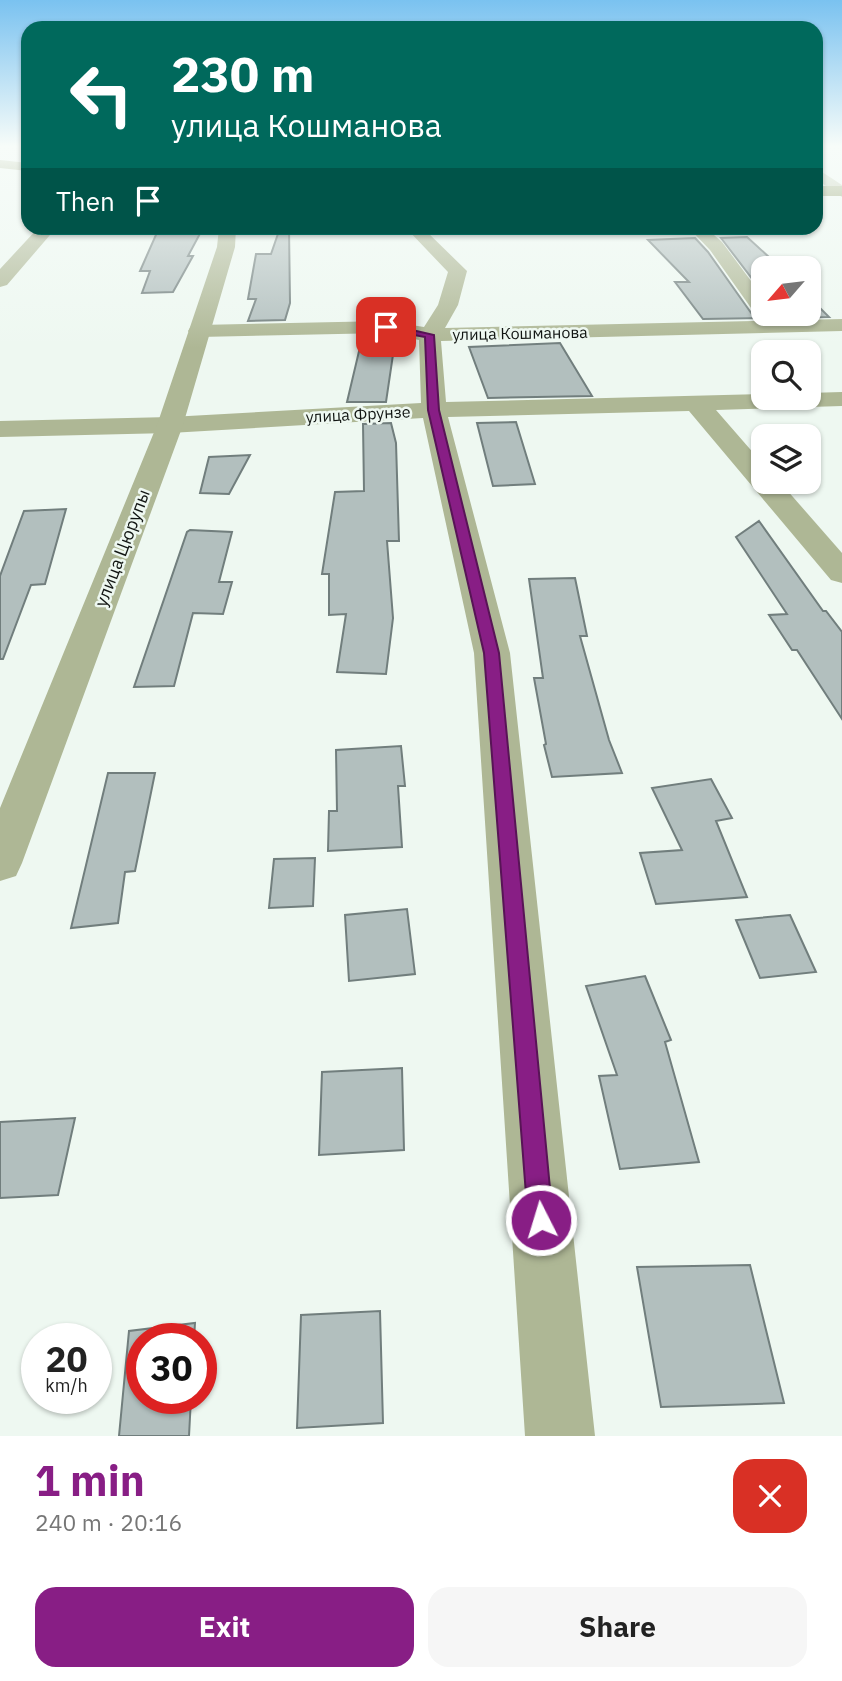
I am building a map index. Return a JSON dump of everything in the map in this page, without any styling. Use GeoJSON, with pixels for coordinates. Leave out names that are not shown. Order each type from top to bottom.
{"type":"FeatureCollection","features":[{"type":"Feature","properties":{"kind":"street"},"geometry":{"type":"LineString","coordinates":[[0,281],[41,235]]}},
{"type":"Feature","properties":{"kind":"street","name":"улица Цюрупы"},"geometry":{"type":"LineString","coordinates":[[0,863],[170,425],[226,247],[227,235]]}},
{"type":"Feature","properties":{"kind":"street"},"geometry":{"type":"LineString","coordinates":[[421,235],[458,271],[448,305],[430,335],[434,410],[492,653],[560,1436]]}},
{"type":"Feature","properties":{"kind":"street"},"geometry":{"type":"LineString","coordinates":[[704,235],[716,246],[751,295]]}},
{"type":"Feature","properties":{"kind":"street","name":"улица Кошманова"},"geometry":{"type":"LineString","coordinates":[[199,331],[386,327],[430,335],[751,325]]}},
{"type":"Feature","properties":{"kind":"street","name":"улица Кошманова"},"geometry":{"type":"LineString","coordinates":[[821,325],[842,325]]}},
{"type":"Feature","properties":{"kind":"street","name":"улица Фрунзе"},"geometry":{"type":"LineString","coordinates":[[0,429],[170,425],[434,410],[697,404],[824,392]]}},
{"type":"Feature","properties":{"kind":"street"},"geometry":{"type":"LineString","coordinates":[[697,404],[751,467]]}},
{"type":"Feature","properties":{"kind":"street"},"geometry":{"type":"LineString","coordinates":[[774,494],[842,573]]}},
{"type":"Feature","properties":{"kind":"building"},"geometry":{"type":"Polygon","coordinates":[[[156,235],[199,235],[188,256],[193,256],[173,292],[142,293],[150,271],[140,271],[156,235]]]}},
{"type":"Feature","properties":{"kind":"building"},"geometry":{"type":"Polygon","coordinates":[[[278,235],[289,235],[290,303],[285,320],[248,321],[256,299],[248,299],[256,254],[271,254],[278,235]]]}},
{"type":"Feature","properties":{"kind":"building"},"geometry":{"type":"Polygon","coordinates":[[[747,237],[768,256],[751,256],[751,277],[721,238],[747,237]]]}},
{"type":"Feature","properties":{"kind":"building"},"geometry":{"type":"Polygon","coordinates":[[[695,238],[751,313],[751,318],[703,319],[675,282],[689,282],[648,240],[695,238]]]}},
{"type":"Feature","properties":{"kind":"building"},"geometry":{"type":"Polygon","coordinates":[[[821,309],[829,317],[821,317],[821,309]]]}},
{"type":"Feature","properties":{"kind":"building"},"geometry":{"type":"Polygon","coordinates":[[[560,343],[592,396],[488,398],[469,347],[560,343]]]}},
{"type":"Feature","properties":{"kind":"building"},"geometry":{"type":"Polygon","coordinates":[[[360,347],[394,348],[386,402],[347,402],[360,347]]]}},
{"type":"Feature","properties":{"kind":"building"},"geometry":{"type":"Polygon","coordinates":[[[516,422],[535,484],[493,486],[477,423],[516,422]]]}},
{"type":"Feature","properties":{"kind":"building"},"geometry":{"type":"Polygon","coordinates":[[[391,423],[396,443],[399,541],[387,541],[393,618],[386,674],[337,672],[346,614],[329,615],[329,574],[322,574],[335,492],[364,491],[363,424],[391,423]]]}},
{"type":"Feature","properties":{"kind":"building"},"geometry":{"type":"Polygon","coordinates":[[[250,455],[229,494],[200,493],[209,457],[250,455]]]}},
{"type":"Feature","properties":{"kind":"building"},"geometry":{"type":"Polygon","coordinates":[[[66,509],[45,584],[31,585],[3,659],[0,659],[0,576],[24,511],[66,509]]]}},
{"type":"Feature","properties":{"kind":"building"},"geometry":{"type":"Polygon","coordinates":[[[759,521],[823,611],[826,611],[842,632],[842,719],[797,650],[792,650],[769,615],[787,614],[736,537],[759,521]]]}},
{"type":"Feature","properties":{"kind":"building"},"geometry":{"type":"Polygon","coordinates":[[[187,532],[232,532],[219,582],[232,582],[223,614],[193,613],[174,686],[134,687],[187,532]]]}},
{"type":"Feature","properties":{"kind":"building"},"geometry":{"type":"Polygon","coordinates":[[[575,578],[587,636],[580,636],[609,740],[622,773],[552,777],[544,745],[546,744],[534,678],[543,678],[529,579],[575,578]]]}},
{"type":"Feature","properties":{"kind":"building"},"geometry":{"type":"Polygon","coordinates":[[[401,746],[405,786],[398,786],[402,847],[328,851],[329,811],[337,811],[336,750],[401,746]]]}},
{"type":"Feature","properties":{"kind":"building"},"geometry":{"type":"Polygon","coordinates":[[[108,773],[155,773],[135,871],[125,872],[118,923],[71,928],[108,773]]]}},
{"type":"Feature","properties":{"kind":"building"},"geometry":{"type":"Polygon","coordinates":[[[711,779],[732,818],[716,821],[747,897],[656,904],[640,853],[682,850],[652,788],[711,779]]]}},
{"type":"Feature","properties":{"kind":"building"},"geometry":{"type":"Polygon","coordinates":[[[315,858],[313,906],[269,908],[274,859],[315,858]]]}},
{"type":"Feature","properties":{"kind":"building"},"geometry":{"type":"Polygon","coordinates":[[[407,909],[415,974],[349,981],[345,915],[407,909]]]}},
{"type":"Feature","properties":{"kind":"building"},"geometry":{"type":"Polygon","coordinates":[[[790,915],[816,972],[760,978],[736,920],[790,915]]]}},
{"type":"Feature","properties":{"kind":"building"},"geometry":{"type":"Polygon","coordinates":[[[645,976],[671,1040],[665,1042],[699,1162],[620,1169],[599,1076],[617,1075],[586,986],[645,976]]]}},
{"type":"Feature","properties":{"kind":"building"},"geometry":{"type":"Polygon","coordinates":[[[402,1068],[404,1150],[319,1155],[322,1072],[402,1068]]]}},
{"type":"Feature","properties":{"kind":"building"},"geometry":{"type":"Polygon","coordinates":[[[75,1118],[58,1195],[0,1198],[0,1122],[75,1118]]]}},
{"type":"Feature","properties":{"kind":"building"},"geometry":{"type":"Polygon","coordinates":[[[750,1265],[784,1403],[661,1407],[637,1267],[750,1265]]]}},
{"type":"Feature","properties":{"kind":"building"},"geometry":{"type":"Polygon","coordinates":[[[380,1311],[383,1423],[297,1428],[301,1315],[380,1311]]]}},
{"type":"Feature","properties":{"kind":"building"},"geometry":{"type":"Polygon","coordinates":[[[126,1362],[126,1414],[190,1414],[189,1436],[119,1436],[126,1362]]]}},
{"type":"Feature","properties":{"kind":"route"},"geometry":{"type":"LineString","coordinates":[[386,327],[430,335],[434,410],[492,653],[541,1220]]}}]}
